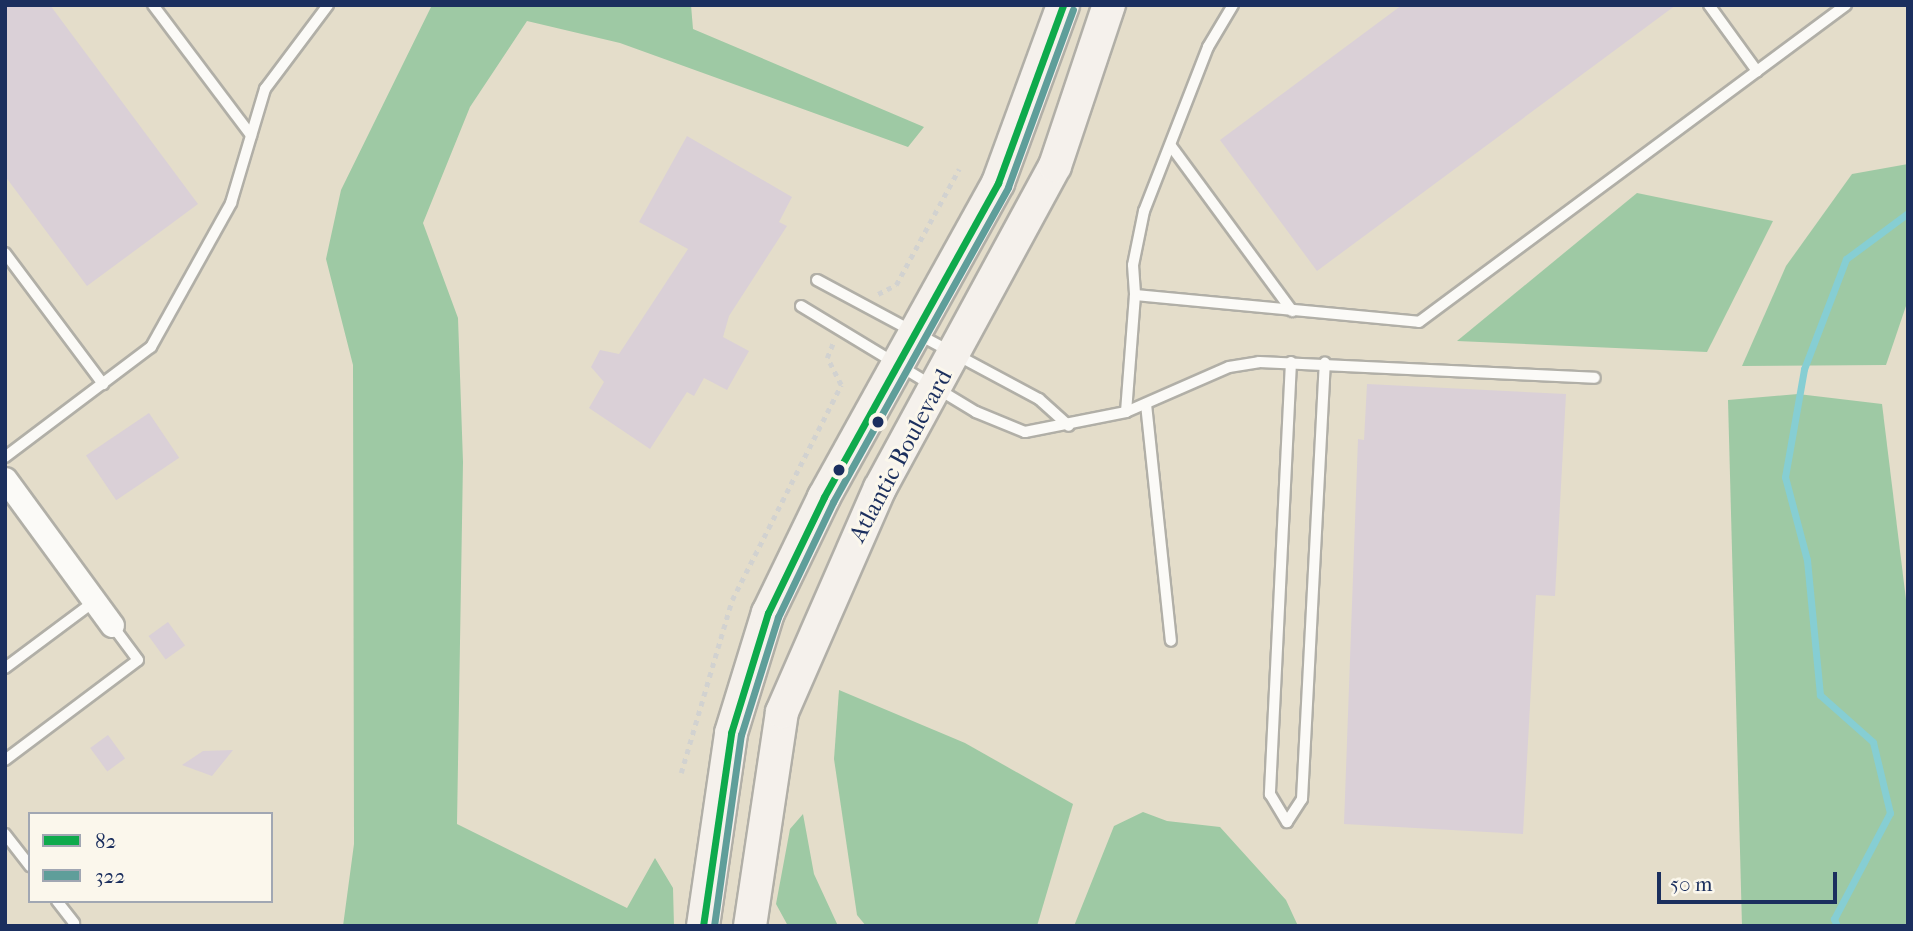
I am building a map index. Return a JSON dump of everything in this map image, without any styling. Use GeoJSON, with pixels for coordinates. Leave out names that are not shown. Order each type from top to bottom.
{"type":"FeatureCollection","features":[{"type":"Feature","properties":{"kind":"main road","name":"Atlantic Boulevard"},"geometry":{"type":"LineString","coordinates":[[703,926],[732,733],[768,613],[898,365],[998,183],[1063,5]]}},
{"type":"Feature","properties":{"kind":"main road","name":"Atlantic Boulevard"},"geometry":{"type":"LineString","coordinates":[[750,926],[782,712],[880,488],[935,386],[955,355],[1055,166],[1109,5]]}},
{"type":"Feature","properties":{"kind":"street"},"geometry":{"type":"LineString","coordinates":[[5,479],[97,599],[112,625]]}},
{"type":"Feature","properties":{"kind":"lane"},"geometry":{"type":"LineString","coordinates":[[153,5],[251,135]]}},
{"type":"Feature","properties":{"kind":"lane"},"geometry":{"type":"LineString","coordinates":[[5,457],[151,347],[231,203],[265,89],[328,5]]}},
{"type":"Feature","properties":{"kind":"lane"},"geometry":{"type":"LineString","coordinates":[[1126,412],[1135,295],[1133,265],[1144,211],[1208,47],[1233,5]]}},
{"type":"Feature","properties":{"kind":"lane"},"geometry":{"type":"LineString","coordinates":[[1709,5],[1757,71]]}},
{"type":"Feature","properties":{"kind":"lane"},"geometry":{"type":"LineString","coordinates":[[1135,295],[1419,322],[1846,5]]}},
{"type":"Feature","properties":{"kind":"lane"},"geometry":{"type":"LineString","coordinates":[[1171,146],[1292,311]]}},
{"type":"Feature","properties":{"kind":"lane"},"geometry":{"type":"LineString","coordinates":[[5,253],[103,384]]}},
{"type":"Feature","properties":{"kind":"lane"},"geometry":{"type":"LineString","coordinates":[[817,279],[1040,399],[1069,426]]}},
{"type":"Feature","properties":{"kind":"lane"},"geometry":{"type":"LineString","coordinates":[[801,306],[935,386],[1025,432],[1069,426],[1126,412],[1229,367],[1291,362],[1325,363],[1595,378]]}},
{"type":"Feature","properties":{"kind":"lane"},"geometry":{"type":"LineString","coordinates":[[1291,362],[1270,794],[1287,822],[1302,799],[1325,363]]}},
{"type":"Feature","properties":{"kind":"lane"},"geometry":{"type":"LineString","coordinates":[[1146,404],[1171,641]]}},
{"type":"Feature","properties":{"kind":"lane"},"geometry":{"type":"LineString","coordinates":[[5,668],[97,599]]}},
{"type":"Feature","properties":{"kind":"lane"},"geometry":{"type":"LineString","coordinates":[[5,760],[138,660],[112,625]]}},
{"type":"Feature","properties":{"kind":"lane"},"geometry":{"type":"LineString","coordinates":[[5,834],[28,863]]}},
{"type":"Feature","properties":{"kind":"lane"},"geometry":{"type":"LineString","coordinates":[[59,903],[74,923]]}},
{"type":"Feature","properties":{"kind":"path"},"geometry":{"type":"LineString","coordinates":[[871,292],[885,293],[896,285],[959,169]]}},
{"type":"Feature","properties":{"kind":"path"},"geometry":{"type":"LineString","coordinates":[[681,773],[737,588],[841,385],[829,350]]}},
{"type":"Feature","properties":{"kind":"green space"},"geometry":{"type":"Polygon","coordinates":[[[432,5],[691,5],[693,29],[924,127],[908,147],[620,43],[527,21],[470,107],[423,223],[458,318],[463,462],[457,824],[627,908],[655,858],[673,888],[674,926],[343,926],[354,844],[353,365],[326,259],[341,190],[432,5]]]}},
{"type":"Feature","properties":{"kind":"green space"},"geometry":{"type":"Polygon","coordinates":[[[1908,164],[1908,300],[1886,365],[1742,366],[1786,266],[1852,174],[1908,164]]]}},
{"type":"Feature","properties":{"kind":"green space"},"geometry":{"type":"Polygon","coordinates":[[[1637,193],[1773,221],[1707,352],[1457,341],[1637,193]]]}},
{"type":"Feature","properties":{"kind":"green space"},"geometry":{"type":"Polygon","coordinates":[[[1798,394],[1882,404],[1908,616],[1908,926],[1742,926],[1728,400],[1798,394]]]}},
{"type":"Feature","properties":{"kind":"green space"},"geometry":{"type":"Polygon","coordinates":[[[839,690],[965,743],[1073,804],[1037,926],[866,926],[857,915],[834,759],[839,690]]]}},
{"type":"Feature","properties":{"kind":"green space"},"geometry":{"type":"Polygon","coordinates":[[[1143,812],[1167,821],[1220,827],[1286,900],[1298,926],[1074,926],[1114,826],[1143,812]]]}},
{"type":"Feature","properties":{"kind":"green space"},"geometry":{"type":"Polygon","coordinates":[[[803,814],[814,874],[838,926],[788,926],[776,904],[790,829],[803,814]]]}},
{"type":"Feature","properties":{"kind":"building"},"geometry":{"type":"Polygon","coordinates":[[[5,5],[50,5],[198,204],[87,286],[5,176],[5,5]]]}},
{"type":"Feature","properties":{"kind":"building"},"geometry":{"type":"Polygon","coordinates":[[[1402,5],[1676,5],[1317,271],[1220,140],[1402,5]]]}},
{"type":"Feature","properties":{"kind":"building"},"geometry":{"type":"Polygon","coordinates":[[[687,136],[792,197],[779,222],[787,226],[729,316],[723,337],[749,351],[727,390],[704,378],[694,396],[687,392],[650,449],[589,408],[604,382],[591,367],[600,350],[619,354],[688,249],[639,222],[687,136]]]}},
{"type":"Feature","properties":{"kind":"building"},"geometry":{"type":"Polygon","coordinates":[[[1367,384],[1566,394],[1555,596],[1536,595],[1523,834],[1344,824],[1358,439],[1364,440],[1367,384]]]}},
{"type":"Feature","properties":{"kind":"building"},"geometry":{"type":"Polygon","coordinates":[[[149,413],[179,458],[116,500],[86,455],[149,413]]]}},
{"type":"Feature","properties":{"kind":"building"},"geometry":{"type":"Polygon","coordinates":[[[168,622],[185,645],[166,660],[149,636],[168,622]]]}},
{"type":"Feature","properties":{"kind":"building"},"geometry":{"type":"Polygon","coordinates":[[[108,735],[125,758],[107,771],[90,748],[108,735]]]}},
{"type":"Feature","properties":{"kind":"building"},"geometry":{"type":"Polygon","coordinates":[[[233,750],[212,776],[182,765],[203,751],[233,750]]]}},
{"type":"Feature","properties":{"kind":"waterway"},"geometry":{"type":"LineString","coordinates":[[1837,926],[1834,919],[1890,813],[1873,742],[1820,695],[1807,560],[1785,477],[1804,369],[1846,259],[1908,213]]}},
{"type":"Feature","properties":{"kind":"transit line","name":"82"},"geometry":{"type":"LineString","coordinates":[[703,926],[731,733],[768,613],[824,497],[998,183],[1063,5]]}},
{"type":"Feature","properties":{"kind":"transit line","name":"322"},"geometry":{"type":"LineString","coordinates":[[714,926],[741,735],[778,617],[833,502],[1008,187],[1073,9]]}}]}
